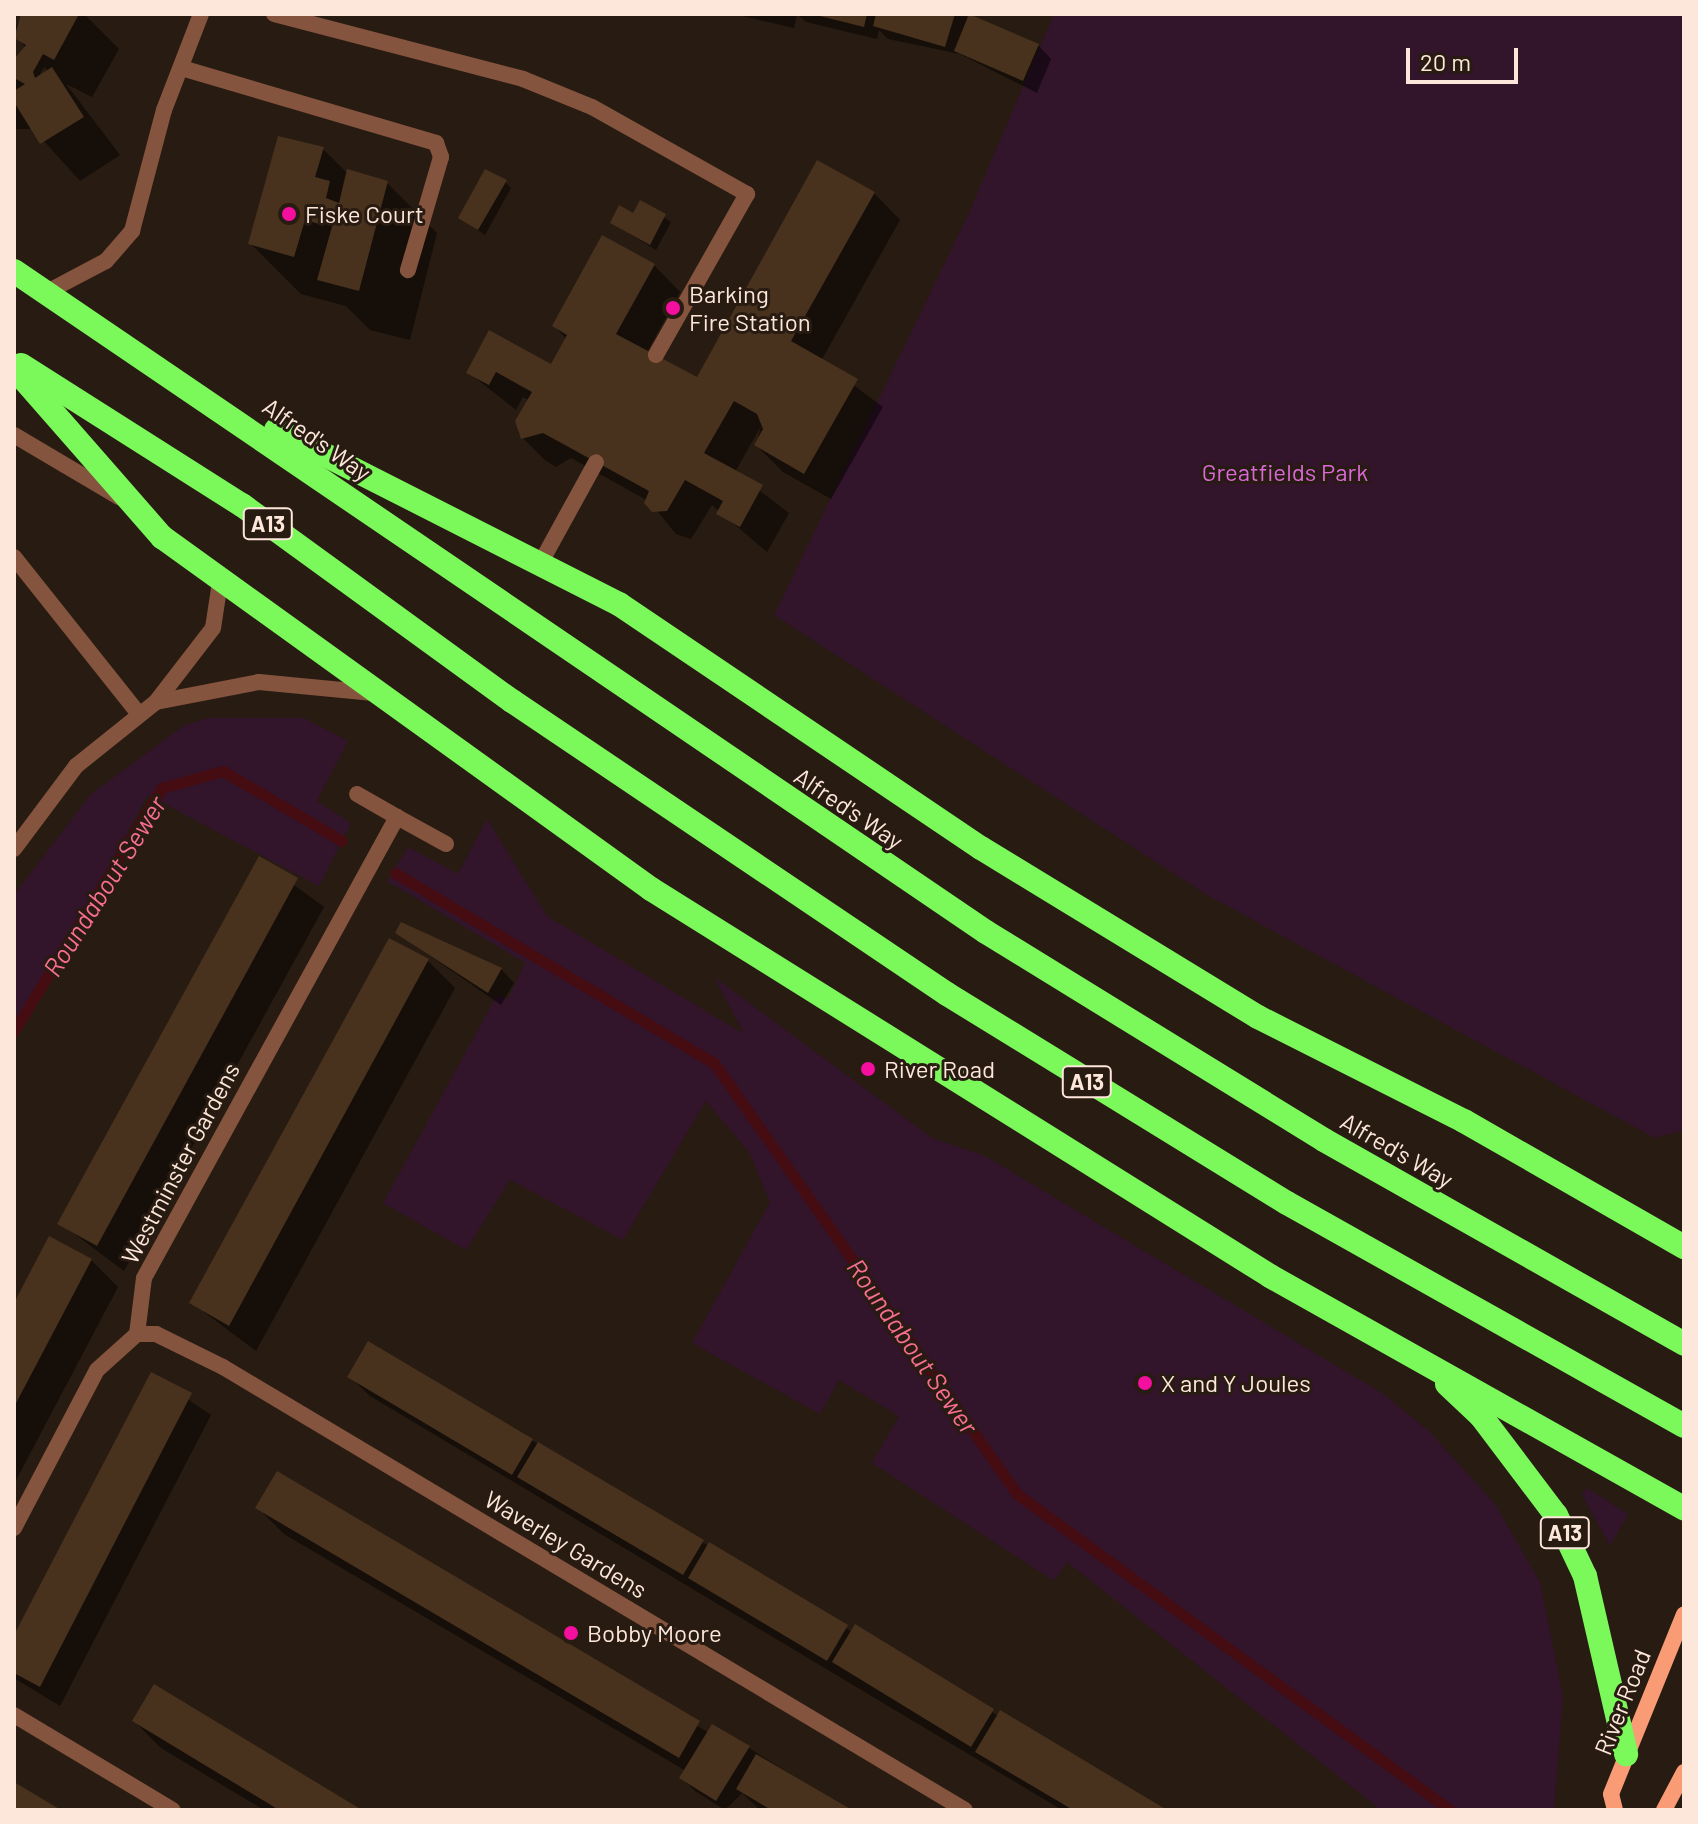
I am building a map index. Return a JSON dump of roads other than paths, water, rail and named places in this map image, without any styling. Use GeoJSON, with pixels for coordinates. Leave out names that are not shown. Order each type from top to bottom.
{"type":"FeatureCollection","features":[{"type":"Feature","properties":{"kind":"highway","name":"Alfred's Way"},"geometry":{"type":"LineString","coordinates":[[14,271],[195,389],[986,932],[1324,1140],[1684,1344]]}},
{"type":"Feature","properties":{"kind":"highway","name":"A13"},"geometry":{"type":"LineString","coordinates":[[14,361],[242,505],[512,701],[947,994],[1287,1203],[1684,1426]]}},
{"type":"Feature","properties":{"kind":"highway","name":"A13"},"geometry":{"type":"LineString","coordinates":[[14,368],[124,500],[220,582],[373,693],[788,981],[1270,1276],[1418,1356],[1684,1508]]}},
{"type":"Feature","properties":{"kind":"highway"},"geometry":{"type":"LineString","coordinates":[[195,389],[619,604],[981,848],[1258,1017],[1464,1121],[1684,1247]]}},
{"type":"Feature","properties":{"kind":"highway","name":"A13"},"geometry":{"type":"LineString","coordinates":[[1418,1356],[1481,1416],[1556,1515],[1585,1576],[1626,1754]]}},
{"type":"Feature","properties":{"kind":"street"},"geometry":{"type":"LineString","coordinates":[[49,291],[106,261],[132,231],[164,110],[185,69],[201,14]]}},
{"type":"Feature","properties":{"kind":"street"},"geometry":{"type":"LineString","coordinates":[[274,14],[523,79],[592,107],[747,194],[656,355]]}},
{"type":"Feature","properties":{"kind":"street"},"geometry":{"type":"LineString","coordinates":[[185,69],[436,143],[441,157],[408,270]]}},
{"type":"Feature","properties":{"kind":"street"},"geometry":{"type":"LineString","coordinates":[[14,435],[124,500]]}},
{"type":"Feature","properties":{"kind":"street"},"geometry":{"type":"LineString","coordinates":[[540,564],[596,462]]}},
{"type":"Feature","properties":{"kind":"street"},"geometry":{"type":"LineString","coordinates":[[14,557],[138,713]]}},
{"type":"Feature","properties":{"kind":"street"},"geometry":{"type":"LineString","coordinates":[[156,702],[213,628],[220,582]]}},
{"type":"Feature","properties":{"kind":"street"},"geometry":{"type":"LineString","coordinates":[[14,849],[76,766],[138,713],[156,702],[259,682],[373,693]]}},
{"type":"Feature","properties":{"kind":"street"},"geometry":{"type":"LineString","coordinates":[[357,794],[446,844]]}},
{"type":"Feature","properties":{"kind":"street","name":"Westminster Gardens"},"geometry":{"type":"LineString","coordinates":[[137,1334],[144,1278],[397,817]]}},
{"type":"Feature","properties":{"kind":"street"},"geometry":{"type":"LineString","coordinates":[[14,1528],[97,1370],[137,1334]]}},
{"type":"Feature","properties":{"kind":"street","name":"Waverley Gardens"},"geometry":{"type":"LineString","coordinates":[[137,1334],[156,1334],[223,1367],[965,1810]]}},
{"type":"Feature","properties":{"kind":"street","name":"River Road"},"geometry":{"type":"LineString","coordinates":[[1615,1810],[1611,1794],[1684,1614]]}},
{"type":"Feature","properties":{"kind":"street"},"geometry":{"type":"LineString","coordinates":[[14,1715],[173,1810]]}},
{"type":"Feature","properties":{"kind":"street"},"geometry":{"type":"LineString","coordinates":[[1664,1810],[1684,1772]]}},
{"type":"Feature","properties":{"kind":"waterway","name":"Roundabout Sewer"},"geometry":{"type":"LineString","coordinates":[[14,1031],[162,788],[223,771],[342,841]]}},
{"type":"Feature","properties":{"kind":"waterway","name":"Roundabout Sewer"},"geometry":{"type":"LineString","coordinates":[[395,873],[714,1063],[1017,1494],[1450,1810]]}},
{"type":"Feature","properties":{"kind":"place","name":"Fiske Court"},"geometry":{"type":"Point","coordinates":[289,214]}},
{"type":"Feature","properties":{"kind":"place","name":"Barking Fire Station"},"geometry":{"type":"Point","coordinates":[673,308]}},
{"type":"Feature","properties":{"kind":"place","name":"River Road"},"geometry":{"type":"Point","coordinates":[868,1069]}},
{"type":"Feature","properties":{"kind":"place","name":"X and Y Joules"},"geometry":{"type":"Point","coordinates":[1145,1383]}},
{"type":"Feature","properties":{"kind":"place","name":"Bobby Moore"},"geometry":{"type":"Point","coordinates":[571,1633]}},
{"type":"Feature","properties":{"kind":"park label","name":"Greatfields Park"},"geometry":{"type":"Point","coordinates":[1285,472]}}]}
